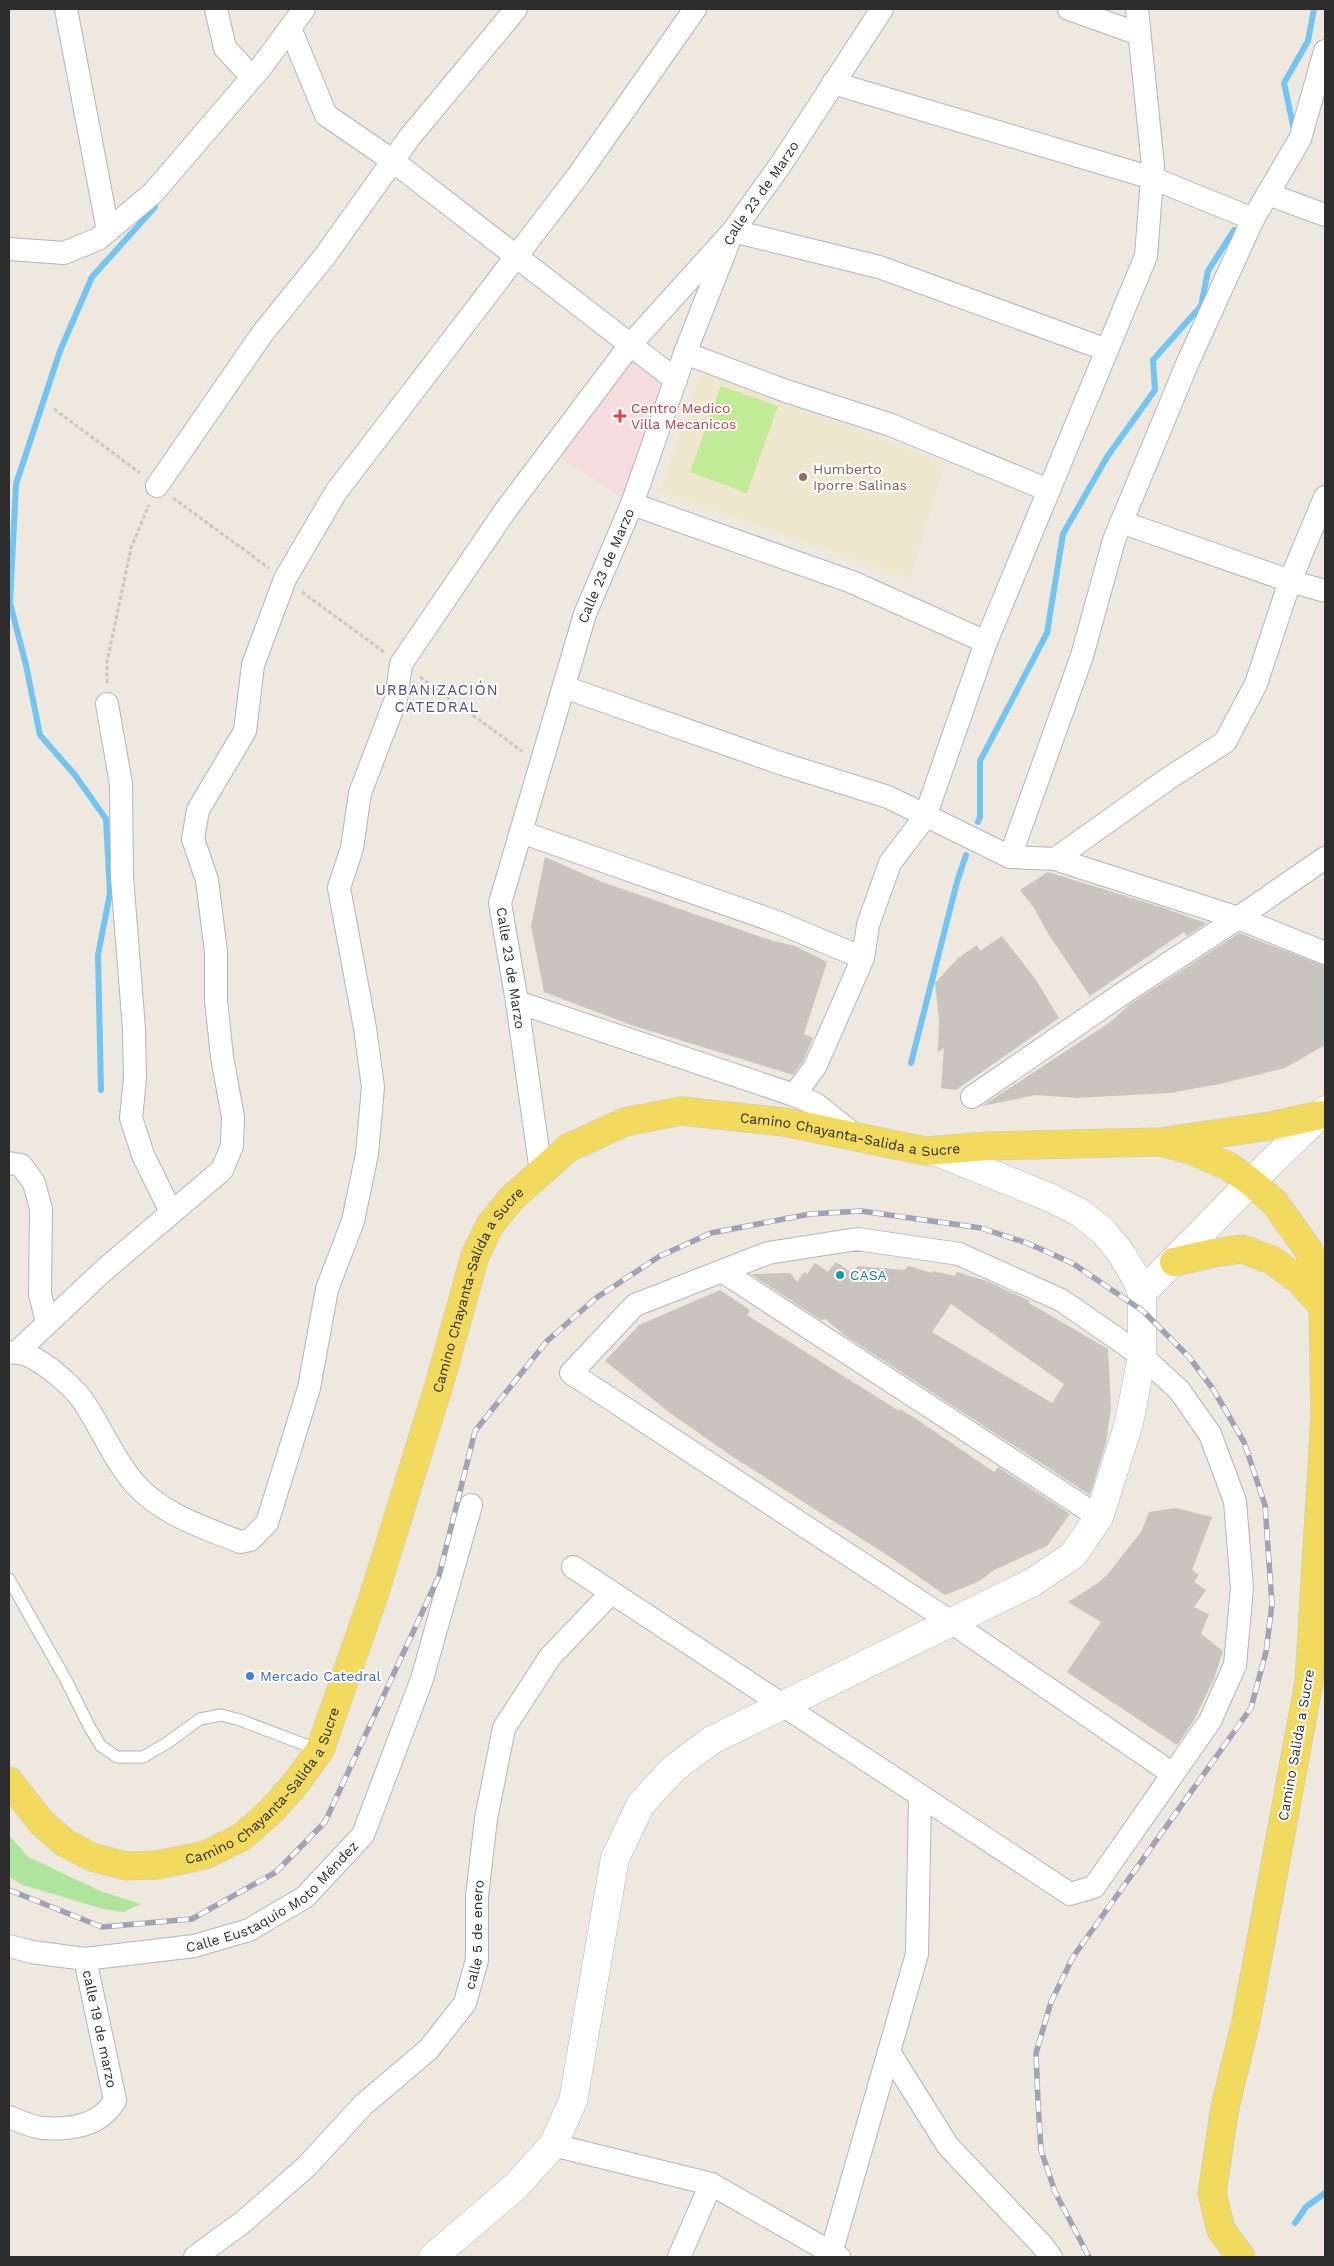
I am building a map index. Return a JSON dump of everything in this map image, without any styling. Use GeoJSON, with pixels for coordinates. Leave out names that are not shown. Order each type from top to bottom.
{"type":"FeatureCollection","features":[{"type":"Feature","properties":{"kind":"main road","name":"Camino Chayanta-Salida a Sucre"},"geometry":{"type":"LineString","coordinates":[[9,1781],[12,1788],[42,1823],[65,1843],[92,1857],[126,1866],[157,1865],[205,1856],[242,1837],[278,1803],[296,1783],[320,1750],[374,1598],[439,1384],[475,1256],[490,1225],[512,1198],[568,1148],[599,1132],[625,1122],[681,1111],[784,1122],[925,1151],[998,1146],[1160,1142],[1190,1150],[1228,1166],[1251,1182]]}},
{"type":"Feature","properties":{"kind":"main road"},"geometry":{"type":"LineString","coordinates":[[1160,1142],[1270,1126],[1323,1113]]}},
{"type":"Feature","properties":{"kind":"main road"},"geometry":{"type":"LineString","coordinates":[[1142,1293],[1251,1182],[1323,1113]]}},
{"type":"Feature","properties":{"kind":"main road"},"geometry":{"type":"LineString","coordinates":[[433,2257],[514,2188],[553,2145],[573,2102],[615,1858],[641,1804],[673,1769],[712,1740],[1033,1582],[1073,1555],[1099,1517],[1129,1423],[1142,1356],[1142,1293],[1136,1278],[1121,1253],[1103,1231],[1079,1212],[1052,1198],[937,1152],[925,1151]]}},
{"type":"Feature","properties":{"kind":"main road","name":"Camino Salida a Sucre"},"geometry":{"type":"LineString","coordinates":[[1241,2257],[1221,2230],[1212,2193],[1224,2107],[1246,2021],[1309,1682],[1324,1416],[1324,1302],[1309,1251],[1275,1203],[1251,1182]]}},
{"type":"Feature","properties":{"kind":"main road"},"geometry":{"type":"LineString","coordinates":[[1174,1262],[1214,1252],[1242,1249],[1272,1260],[1324,1302]]}},
{"type":"Feature","properties":{"kind":"street"},"geometry":{"type":"LineString","coordinates":[[66,9],[108,231]]}},
{"type":"Feature","properties":{"kind":"street"},"geometry":{"type":"LineString","coordinates":[[216,9],[225,48],[252,77]]}},
{"type":"Feature","properties":{"kind":"street"},"geometry":{"type":"LineString","coordinates":[[9,249],[64,253],[98,239],[108,231],[153,193],[252,77],[304,9]]}},
{"type":"Feature","properties":{"kind":"street"},"geometry":{"type":"LineString","coordinates":[[157,486],[262,334],[326,256],[393,161],[473,59],[516,9]]}},
{"type":"Feature","properties":{"kind":"street"},"geometry":{"type":"LineString","coordinates":[[12,1352],[171,1212],[222,1170],[232,1146],[233,1117],[222,1057],[216,1000],[216,952],[207,880],[193,839],[198,810],[245,731],[253,665],[285,579],[336,492],[517,257],[633,98],[695,9]]}},
{"type":"Feature","properties":{"kind":"street","name":"Calle 23 de Marzo"},"geometry":{"type":"LineString","coordinates":[[541,1172],[517,1002],[500,903],[585,614],[632,504],[685,353],[733,231],[781,164],[882,9]]}},
{"type":"Feature","properties":{"kind":"street"},"geometry":{"type":"LineString","coordinates":[[1069,9],[1139,34]]}},
{"type":"Feature","properties":{"kind":"street"},"geometry":{"type":"LineString","coordinates":[[794,1095],[815,1067],[863,958],[868,925],[890,863],[925,817],[986,642],[1146,256],[1153,166],[1136,9]]}},
{"type":"Feature","properties":{"kind":"street"},"geometry":{"type":"LineString","coordinates":[[290,28],[326,114],[393,161],[676,380]]}},
{"type":"Feature","properties":{"kind":"street"},"geometry":{"type":"LineString","coordinates":[[1010,857],[1082,656],[1114,540],[1121,522],[1188,362],[1253,219],[1300,139],[1325,51]]}},
{"type":"Feature","properties":{"kind":"street"},"geometry":{"type":"LineString","coordinates":[[833,82],[1152,178],[1253,219]]}},
{"type":"Feature","properties":{"kind":"street"},"geometry":{"type":"LineString","coordinates":[[1268,194],[1325,215]]}},
{"type":"Feature","properties":{"kind":"street"},"geometry":{"type":"LineString","coordinates":[[12,1352],[26,1354],[44,1365],[86,1404],[119,1461],[135,1484],[157,1504],[181,1518],[240,1542],[250,1540],[267,1523],[309,1388],[327,1290],[353,1221],[367,1154],[372,1087],[365,1028],[338,888],[352,848],[360,793],[396,699],[401,664],[505,511],[630,345],[733,231],[879,267],[1107,350]]}},
{"type":"Feature","properties":{"kind":"street"},"geometry":{"type":"LineString","coordinates":[[685,353],[786,391],[891,425],[1048,490]]}},
{"type":"Feature","properties":{"kind":"street"},"geometry":{"type":"LineString","coordinates":[[1055,858],[1169,778],[1225,742],[1256,684],[1290,581],[1325,498]]}},
{"type":"Feature","properties":{"kind":"street"},"geometry":{"type":"LineString","coordinates":[[632,504],[852,582],[986,642]]}},
{"type":"Feature","properties":{"kind":"street"},"geometry":{"type":"LineString","coordinates":[[1121,522],[1290,581],[1325,591]]}},
{"type":"Feature","properties":{"kind":"street"},"geometry":{"type":"LineString","coordinates":[[564,687],[783,764],[888,797],[925,817],[1010,857],[1055,858],[1238,918],[1325,953]]}},
{"type":"Feature","properties":{"kind":"street"},"geometry":{"type":"LineString","coordinates":[[107,704],[121,784],[122,877],[134,1029],[135,1079],[131,1118],[143,1155],[171,1212]]}},
{"type":"Feature","properties":{"kind":"street"},"geometry":{"type":"LineString","coordinates":[[521,832],[777,922],[863,958]]}},
{"type":"Feature","properties":{"kind":"street"},"geometry":{"type":"LineString","coordinates":[[972,1097],[1325,858]]}},
{"type":"Feature","properties":{"kind":"street"},"geometry":{"type":"LineString","coordinates":[[517,1002],[794,1095],[816,1104],[856,1136]]}},
{"type":"Feature","properties":{"kind":"street"},"geometry":{"type":"LineString","coordinates":[[9,1163],[21,1165],[34,1183],[41,1209],[40,1294],[47,1322]]}},
{"type":"Feature","properties":{"kind":"street"},"geometry":{"type":"LineString","coordinates":[[573,1567],[1070,1894],[1094,1887],[1210,1721],[1235,1665],[1242,1588],[1235,1501],[1210,1434],[1179,1390],[1142,1356],[1060,1300],[959,1254],[857,1239],[768,1253],[634,1305],[571,1373],[951,1622],[1172,1774]]}},
{"type":"Feature","properties":{"kind":"street"},"geometry":{"type":"LineString","coordinates":[[722,1270],[1099,1517]]}},
{"type":"Feature","properties":{"kind":"street","name":"Calle Eustaquio Moto Méndez"},"geometry":{"type":"LineString","coordinates":[[9,1946],[32,1952],[85,1959],[194,1946],[249,1930],[304,1897],[363,1835],[422,1679],[471,1505]]}},
{"type":"Feature","properties":{"kind":"street","name":"calle 5 de enero"},"geometry":{"type":"LineString","coordinates":[[195,2257],[243,2222],[307,2166],[362,2105],[429,2049],[465,2003],[477,1960],[477,1896],[486,1820],[504,1728],[550,1657],[612,1593]]}},
{"type":"Feature","properties":{"kind":"street"},"geometry":{"type":"LineString","coordinates":[[553,2145],[712,2184],[834,2256],[917,1954],[920,1796]]}},
{"type":"Feature","properties":{"kind":"street","name":"calle 19 de marzo"},"geometry":{"type":"LineString","coordinates":[[9,2118],[42,2128],[87,2125],[109,2110],[115,2100],[85,1959]]}},
{"type":"Feature","properties":{"kind":"street"},"geometry":{"type":"LineString","coordinates":[[889,2052],[948,2146],[1042,2245],[1051,2257]]}},
{"type":"Feature","properties":{"kind":"street"},"geometry":{"type":"LineString","coordinates":[[679,2257],[712,2184]]}},
{"type":"Feature","properties":{"kind":"lane"},"geometry":{"type":"LineString","coordinates":[[9,1579],[66,1680],[90,1728],[101,1746],[117,1757],[143,1757],[167,1743],[200,1719],[221,1715],[240,1720],[320,1750]]}},
{"type":"Feature","properties":{"kind":"path"},"geometry":{"type":"LineString","coordinates":[[54,409],[541,765]]}},
{"type":"Feature","properties":{"kind":"path"},"geometry":{"type":"LineString","coordinates":[[107,704],[107,662],[131,548],[157,486]]}},
{"type":"Feature","properties":{"kind":"shaded area","name":"Centro Medico Villa Mecanicos"},"geometry":{"type":"Polygon","coordinates":[[[630,345],[676,380],[632,504],[550,451],[630,345]]]}},
{"type":"Feature","properties":{"kind":"shaded area","name":"Humberto Iporre Salinas"},"geometry":{"type":"Polygon","coordinates":[[[702,370],[945,462],[910,579],[660,492],[702,370]]]}},
{"type":"Feature","properties":{"kind":"green space"},"geometry":{"type":"Polygon","coordinates":[[[721,386],[778,406],[747,493],[690,472],[721,386]]]}},
{"type":"Feature","properties":{"kind":"green space"},"geometry":{"type":"Polygon","coordinates":[[[9,1835],[28,1857],[103,1892],[141,1904],[123,1912],[103,1909],[23,1885],[9,1877],[9,1835]]]}},
{"type":"Feature","properties":{"kind":"building"},"geometry":{"type":"Polygon","coordinates":[[[545,857],[602,882],[773,941],[795,946],[827,962],[804,1034],[813,1038],[804,1060],[793,1075],[631,1025],[544,992],[531,926],[545,857]]]}},
{"type":"Feature","properties":{"kind":"building"},"geometry":{"type":"Polygon","coordinates":[[[1048,872],[1206,923],[1187,936],[1184,932],[1090,996],[1049,935],[1034,908],[1020,890],[1048,872]]]}},
{"type":"Feature","properties":{"kind":"building"},"geometry":{"type":"Polygon","coordinates":[[[1239,933],[1325,966],[1325,1045],[1285,1068],[1220,1084],[1170,1093],[1077,1098],[1036,1095],[982,1106],[1109,1023],[1129,1005],[1239,933]]]}},
{"type":"Feature","properties":{"kind":"building"},"geometry":{"type":"Polygon","coordinates":[[[1002,936],[1036,980],[1059,1018],[956,1090],[941,1088],[944,1048],[938,1052],[939,1020],[935,983],[958,958],[977,945],[980,951],[1002,936]]]}},
{"type":"Feature","properties":{"kind":"building"},"geometry":{"type":"Polygon","coordinates":[[[836,1262],[852,1273],[858,1266],[904,1270],[908,1266],[932,1273],[933,1271],[954,1276],[957,1272],[987,1281],[1030,1301],[1029,1303],[1108,1349],[1111,1408],[1106,1443],[1090,1495],[844,1335],[825,1319],[821,1320],[751,1274],[790,1273],[797,1282],[804,1272],[807,1274],[815,1263],[828,1272],[836,1262]],[[951,1304],[932,1332],[1052,1403],[1064,1384],[951,1304]]]}},
{"type":"Feature","properties":{"kind":"building"},"geometry":{"type":"Polygon","coordinates":[[[720,1290],[750,1310],[747,1315],[899,1411],[900,1409],[915,1418],[994,1472],[998,1467],[1070,1514],[1047,1546],[994,1570],[978,1582],[945,1595],[890,1557],[733,1457],[670,1413],[605,1361],[639,1325],[720,1290]]]}},
{"type":"Feature","properties":{"kind":"building"},"geometry":{"type":"Polygon","coordinates":[[[1176,1508],[1212,1517],[1192,1570],[1199,1575],[1194,1582],[1206,1590],[1194,1607],[1209,1614],[1201,1634],[1223,1651],[1214,1679],[1193,1722],[1177,1745],[1067,1672],[1101,1622],[1068,1602],[1107,1575],[1141,1532],[1149,1512],[1176,1508]]]}},
{"type":"Feature","properties":{"kind":"waterway"},"geometry":{"type":"LineString","coordinates":[[1294,130],[1284,83],[1308,41],[1314,9]]}},
{"type":"Feature","properties":{"kind":"waterway"},"geometry":{"type":"LineString","coordinates":[[101,1090],[98,955],[110,893],[106,819],[75,775],[40,735],[26,665],[10,603],[16,484],[60,351],[92,277],[155,207]]}},
{"type":"Feature","properties":{"kind":"waterway"},"geometry":{"type":"LineString","coordinates":[[978,822],[980,817],[980,761],[1047,633],[1063,534],[1107,457],[1155,390],[1153,360],[1201,306],[1208,271],[1234,230]]}},
{"type":"Feature","properties":{"kind":"waterway"},"geometry":{"type":"LineString","coordinates":[[911,1063],[957,882],[966,855]]}},
{"type":"Feature","properties":{"kind":"waterway"},"geometry":{"type":"LineString","coordinates":[[1295,2223],[1306,2207],[1325,2193]]}},
{"type":"Feature","properties":{"kind":"railway"},"geometry":{"type":"LineString","coordinates":[[9,1890],[102,1927],[192,1919],[276,1872],[325,1822],[439,1576],[475,1431],[547,1341],[596,1298],[660,1256],[711,1233],[810,1214],[861,1211],[981,1228],[1027,1243],[1072,1263],[1143,1311],[1189,1357],[1213,1389],[1244,1442],[1265,1505],[1272,1604],[1266,1652],[1251,1708],[1073,1957],[1051,2002],[1036,2053],[1041,2150],[1055,2192],[1089,2257]]}},
{"type":"Feature","properties":{"kind":"place","name":"Centro Medico Villa Mecanicos"},"geometry":{"type":"Point","coordinates":[620,416]}},
{"type":"Feature","properties":{"kind":"place","name":"Humberto Iporre Salinas"},"geometry":{"type":"Point","coordinates":[803,477]}},
{"type":"Feature","properties":{"kind":"place","name":"CASA"},"geometry":{"type":"Point","coordinates":[840,1275]}},
{"type":"Feature","properties":{"kind":"place","name":"Mercado Catedral"},"geometry":{"type":"Point","coordinates":[250,1676]}},
{"type":"Feature","properties":{"kind":"district","name":"URBANIZACIÓN CATEDRAL"},"geometry":{"type":"Point","coordinates":[437,698]}}]}
